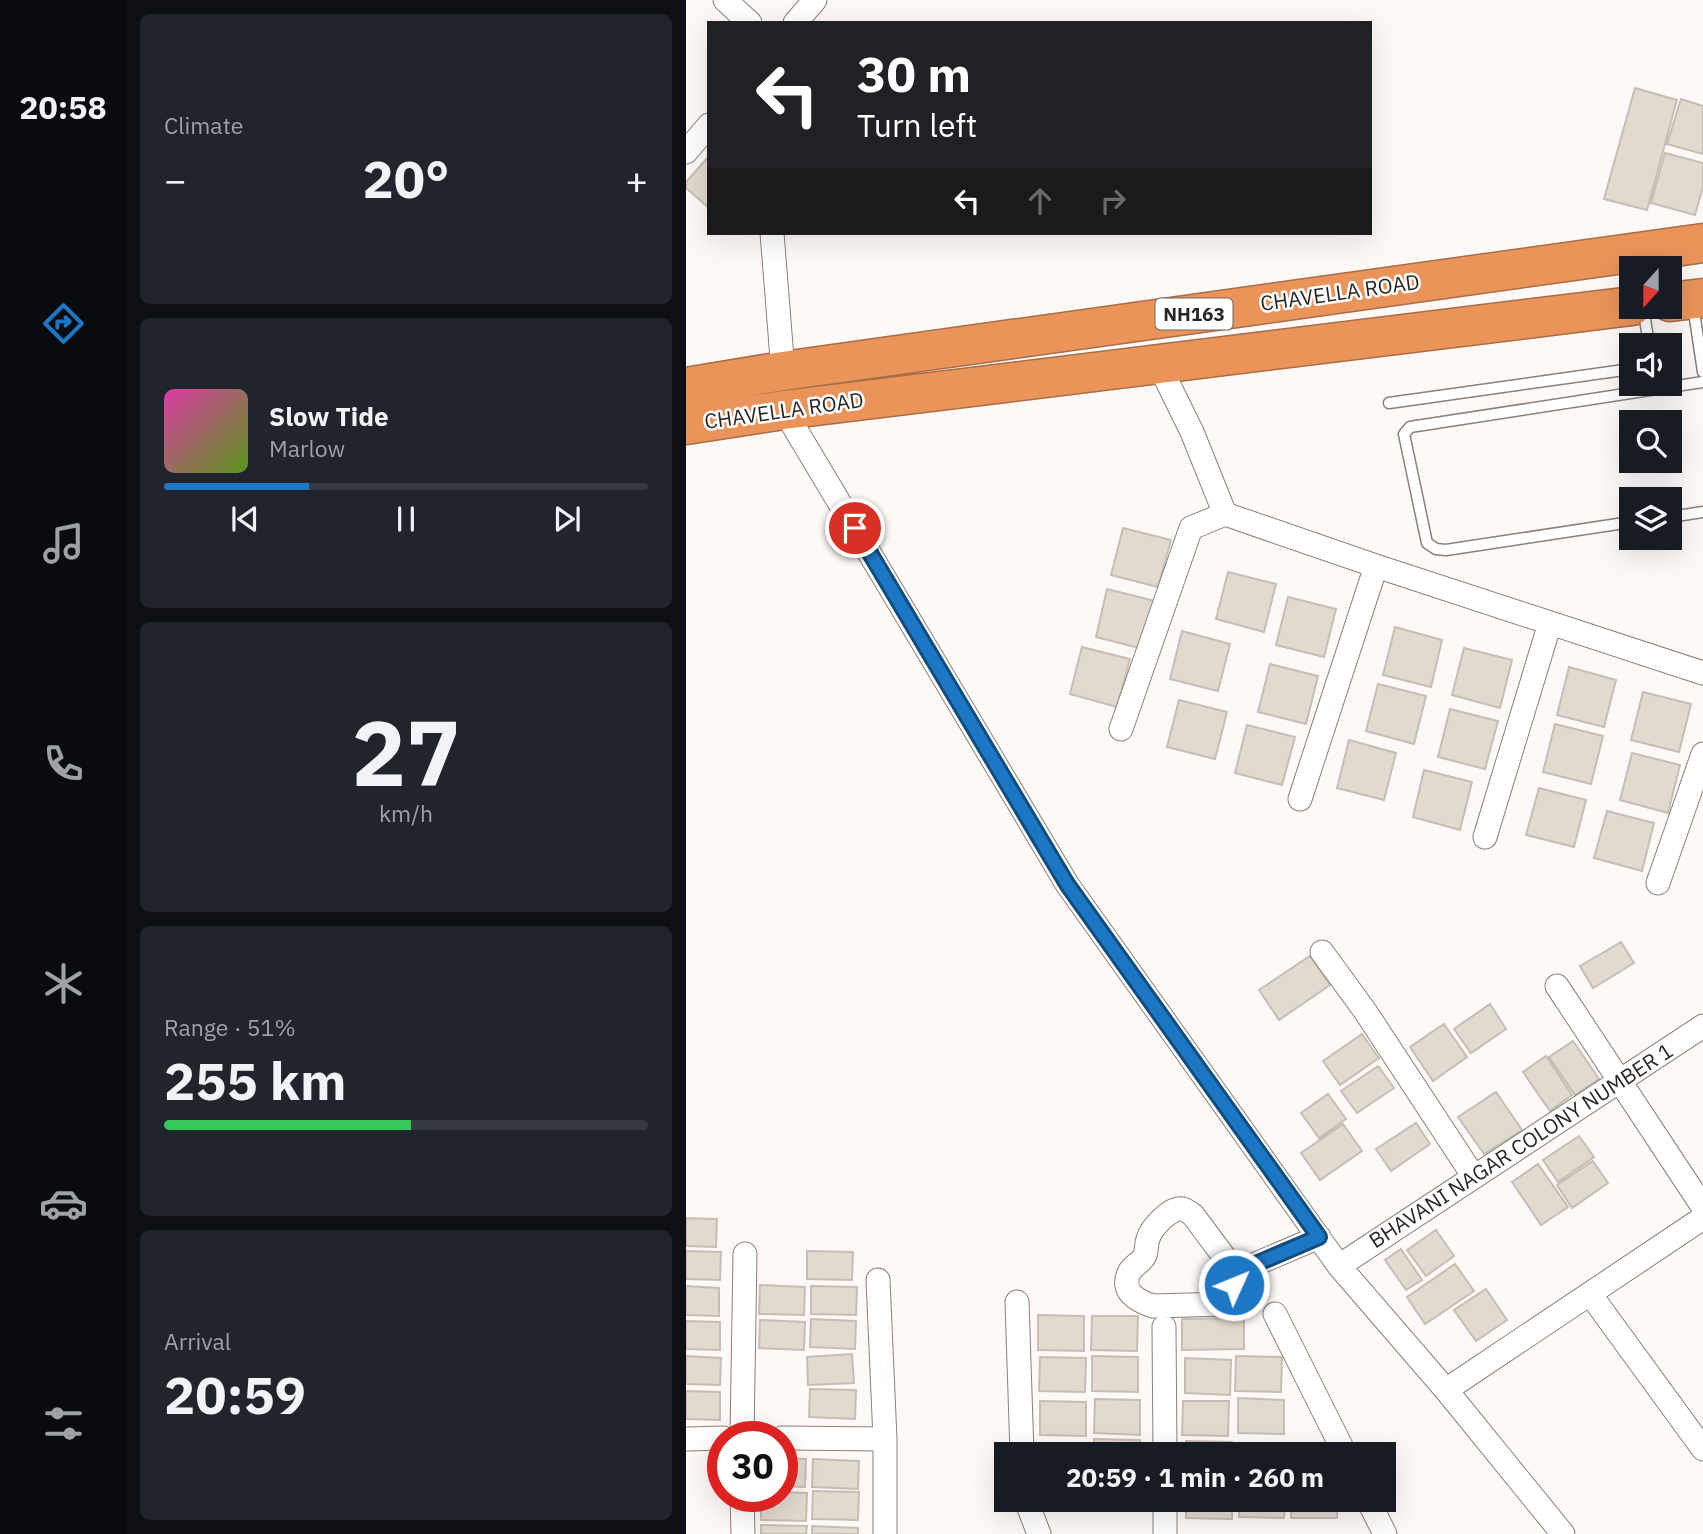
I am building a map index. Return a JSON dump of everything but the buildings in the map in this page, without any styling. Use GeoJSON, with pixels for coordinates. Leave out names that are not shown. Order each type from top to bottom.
{"type":"FeatureCollection","features":[{"type":"Feature","properties":{"kind":"highway","name":"CHAVELLA ROAD"},"geometry":{"type":"LineString","coordinates":[[686,387],[783,371],[1703,243]]}},
{"type":"Feature","properties":{"kind":"highway"},"geometry":{"type":"LineString","coordinates":[[1436,280],[1444,330]]}},
{"type":"Feature","properties":{"kind":"highway","name":"CHAVELLA ROAD"},"geometry":{"type":"LineString","coordinates":[[686,425],[784,410],[1619,308]]}},
{"type":"Feature","properties":{"kind":"street"},"geometry":{"type":"LineString","coordinates":[[725,0],[748,21]]}},
{"type":"Feature","properties":{"kind":"street"},"geometry":{"type":"LineString","coordinates":[[797,21],[815,0]]}},
{"type":"Feature","properties":{"kind":"street"},"geometry":{"type":"LineString","coordinates":[[686,152],[707,127]]}},
{"type":"Feature","properties":{"kind":"street"},"geometry":{"type":"LineString","coordinates":[[772,235],[783,371]]}},
{"type":"Feature","properties":{"kind":"street"},"geometry":{"type":"LineString","coordinates":[[1159,365],[1192,432],[1225,514]]}},
{"type":"Feature","properties":{"kind":"street"},"geometry":{"type":"LineString","coordinates":[[784,410],[1067,884],[1339,1266],[1446,1390],[1563,1534]]}},
{"type":"Feature","properties":{"kind":"street"},"geometry":{"type":"LineString","coordinates":[[1121,729],[1191,528],[1225,514],[1703,673]]}},
{"type":"Feature","properties":{"kind":"street"},"geometry":{"type":"LineString","coordinates":[[1300,799],[1376,566]]}},
{"type":"Feature","properties":{"kind":"street"},"geometry":{"type":"LineString","coordinates":[[1486,837],[1550,623]]}},
{"type":"Feature","properties":{"kind":"street"},"geometry":{"type":"LineString","coordinates":[[1658,883],[1703,754]]}},
{"type":"Feature","properties":{"kind":"street"},"geometry":{"type":"LineString","coordinates":[[1322,952],[1365,1011],[1474,1177]]}},
{"type":"Feature","properties":{"kind":"street"},"geometry":{"type":"LineString","coordinates":[[1557,986],[1703,1207]]}},
{"type":"Feature","properties":{"kind":"street","name":"BHAVANI NAGAR COLONY NUMBER 1"},"geometry":{"type":"LineString","coordinates":[[1339,1266],[1703,1026]]}},
{"type":"Feature","properties":{"kind":"street"},"geometry":{"type":"LineString","coordinates":[[1237,1275],[1192,1215],[1184,1209],[1176,1209],[1158,1221],[1151,1230],[1144,1258],[1130,1271],[1129,1293],[1142,1303],[1153,1306],[1223,1304],[1231,1296],[1237,1275],[1244,1269],[1319,1237]]}},
{"type":"Feature","properties":{"kind":"street"},"geometry":{"type":"LineString","coordinates":[[1446,1390],[1703,1218]]}},
{"type":"Feature","properties":{"kind":"street"},"geometry":{"type":"LineString","coordinates":[[742,1421],[745,1254]]}},
{"type":"Feature","properties":{"kind":"street"},"geometry":{"type":"LineString","coordinates":[[878,1280],[885,1439],[885,1534]]}},
{"type":"Feature","properties":{"kind":"street"},"geometry":{"type":"LineString","coordinates":[[1590,1294],[1696,1424],[1703,1449]]}},
{"type":"Feature","properties":{"kind":"street"},"geometry":{"type":"LineString","coordinates":[[1017,1303],[1022,1442]]}},
{"type":"Feature","properties":{"kind":"street"},"geometry":{"type":"LineString","coordinates":[[1275,1314],[1339,1442]]}},
{"type":"Feature","properties":{"kind":"street"},"geometry":{"type":"LineString","coordinates":[[1164,1327],[1165,1442]]}},
{"type":"Feature","properties":{"kind":"street"},"geometry":{"type":"LineString","coordinates":[[686,1439],[707,1438]]}},
{"type":"Feature","properties":{"kind":"street"},"geometry":{"type":"LineString","coordinates":[[798,1438],[885,1439]]}},
{"type":"Feature","properties":{"kind":"street"},"geometry":{"type":"LineString","coordinates":[[742,1512],[743,1534]]}},
{"type":"Feature","properties":{"kind":"street"},"geometry":{"type":"LineString","coordinates":[[1031,1512],[1039,1534]]}},
{"type":"Feature","properties":{"kind":"street"},"geometry":{"type":"LineString","coordinates":[[1165,1512],[1165,1534]]}},
{"type":"Feature","properties":{"kind":"street"},"geometry":{"type":"LineString","coordinates":[[1374,1512],[1385,1534]]}},
{"type":"Feature","properties":{"kind":"lane"},"geometry":{"type":"LineString","coordinates":[[1619,524],[1446,550],[1436,549],[1427,543],[1404,434],[1410,427],[1702,378],[1688,299]]}},
{"type":"Feature","properties":{"kind":"lane"},"geometry":{"type":"LineString","coordinates":[[1389,403],[1619,371]]}},
{"type":"Feature","properties":{"kind":"lane"},"geometry":{"type":"LineString","coordinates":[[1682,515],[1703,512]]}},
{"type":"Feature","properties":{"kind":"route"},"geometry":{"type":"LineString","coordinates":[[855,528],[1067,884],[1319,1237],[1244,1269],[1237,1275],[1234,1285]]}}]}
